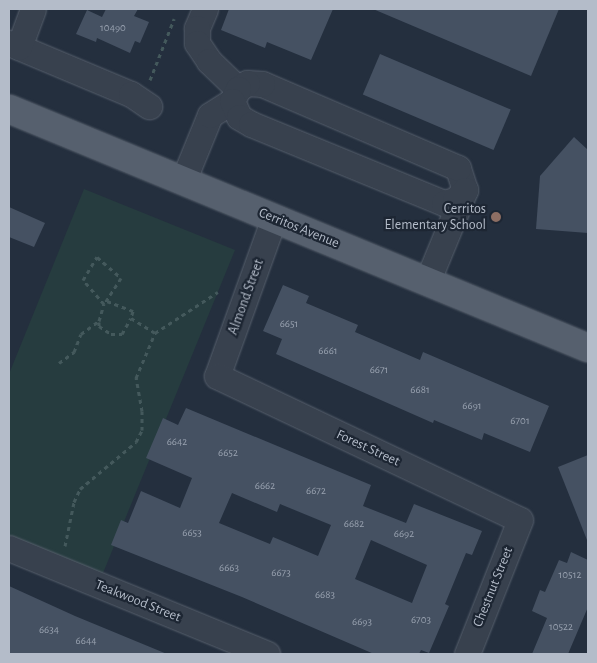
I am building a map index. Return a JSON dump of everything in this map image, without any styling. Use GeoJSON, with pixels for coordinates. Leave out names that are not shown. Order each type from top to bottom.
{"type":"FeatureCollection","features":[{"type":"Feature","properties":{"kind":"main road","name":"Cerritos Avenue"},"geometry":{"type":"LineString","coordinates":[[9,109],[588,348]]}},
{"type":"Feature","properties":{"kind":"street"},"geometry":{"type":"LineString","coordinates":[[34,9],[14,45],[131,94],[149,95]]}},
{"type":"Feature","properties":{"kind":"street"},"geometry":{"type":"LineString","coordinates":[[205,9],[197,28],[197,43],[235,95],[239,117],[251,124],[444,203],[455,200],[465,190]]}},
{"type":"Feature","properties":{"kind":"street"},"geometry":{"type":"LineString","coordinates":[[183,181],[210,115],[247,83],[262,84],[458,168],[465,190],[428,282]]}},
{"type":"Feature","properties":{"kind":"street","name":"Almond Street"},"geometry":{"type":"LineString","coordinates":[[217,376],[274,218]]}},
{"type":"Feature","properties":{"kind":"street","name":"Forest Street"},"geometry":{"type":"LineString","coordinates":[[217,376],[520,520]]}},
{"type":"Feature","properties":{"kind":"street","name":"Chestnut Street"},"geometry":{"type":"LineString","coordinates":[[467,654],[520,520]]}},
{"type":"Feature","properties":{"kind":"street","name":"Teakwood Street"},"geometry":{"type":"LineString","coordinates":[[9,548],[266,654]]}},
{"type":"Feature","properties":{"kind":"path"},"geometry":{"type":"LineString","coordinates":[[149,95],[150,75],[174,17]]}},
{"type":"Feature","properties":{"kind":"path"},"geometry":{"type":"LineString","coordinates":[[105,302],[83,280],[97,257],[121,278],[105,302],[99,326],[111,334],[122,334],[133,311],[105,302]]}},
{"type":"Feature","properties":{"kind":"path"},"geometry":{"type":"LineString","coordinates":[[64,549],[74,502],[80,489],[136,442],[142,430],[142,411],[136,378],[155,333],[218,292]]}},
{"type":"Feature","properties":{"kind":"path"},"geometry":{"type":"LineString","coordinates":[[131,318],[155,333]]}},
{"type":"Feature","properties":{"kind":"path"},"geometry":{"type":"LineString","coordinates":[[59,363],[74,352],[81,334],[99,321]]}},
{"type":"Feature","properties":{"kind":"green space"},"geometry":{"type":"Polygon","coordinates":[[[84,189],[235,250],[101,578],[9,540],[9,374],[84,189]]]}},
{"type":"Feature","properties":{"kind":"building"},"geometry":{"type":"Polygon","coordinates":[[[106,9],[138,9],[134,16],[149,22],[140,43],[135,41],[130,53],[97,38],[96,42],[76,34],[87,10],[102,17],[106,9]]]}},
{"type":"Feature","properties":{"kind":"building"},"geometry":{"type":"Polygon","coordinates":[[[229,9],[333,9],[311,60],[267,42],[265,48],[221,30],[229,9]]]}},
{"type":"Feature","properties":{"kind":"building"},"geometry":{"type":"Polygon","coordinates":[[[373,9],[559,9],[531,76],[373,9]]]}},
{"type":"Feature","properties":{"kind":"building"},"geometry":{"type":"Polygon","coordinates":[[[380,54],[511,109],[494,150],[363,95],[380,54]]]}},
{"type":"Feature","properties":{"kind":"building"},"geometry":{"type":"Polygon","coordinates":[[[574,137],[588,150],[588,233],[536,229],[540,176],[574,137]]]}},
{"type":"Feature","properties":{"kind":"building"},"geometry":{"type":"Polygon","coordinates":[[[9,207],[45,223],[34,247],[9,237],[9,207]]]}},
{"type":"Feature","properties":{"kind":"building"},"geometry":{"type":"Polygon","coordinates":[[[283,285],[309,296],[306,303],[358,325],[355,332],[420,360],[423,352],[549,406],[530,452],[484,433],[482,440],[434,420],[433,423],[276,354],[282,339],[263,331],[283,285]]]}},
{"type":"Feature","properties":{"kind":"building"},"geometry":{"type":"Polygon","coordinates":[[[186,408],[371,485],[363,506],[406,523],[414,504],[482,531],[472,555],[466,553],[445,604],[449,606],[429,653],[421,650],[419,654],[374,654],[242,597],[111,545],[121,520],[128,523],[141,491],[180,508],[192,478],[146,458],[163,418],[178,425],[186,408]],[[232,493],[219,523],[270,544],[273,537],[318,556],[331,525],[280,504],[277,512],[232,493]],[[371,540],[355,579],[412,603],[427,565],[371,540]]]}},
{"type":"Feature","properties":{"kind":"building"},"geometry":{"type":"Polygon","coordinates":[[[588,455],[588,540],[587,540],[558,467],[588,455]]]}},
{"type":"Feature","properties":{"kind":"building"},"geometry":{"type":"Polygon","coordinates":[[[571,552],[588,560],[588,607],[568,654],[532,654],[547,618],[532,611],[540,590],[545,592],[559,560],[567,563],[571,552]]]}},
{"type":"Feature","properties":{"kind":"building"},"geometry":{"type":"Polygon","coordinates":[[[9,586],[75,616],[167,654],[9,654],[9,586]]]}},
{"type":"Feature","properties":{"kind":"place","name":"Cerritos Elementary School"},"geometry":{"type":"Point","coordinates":[496,217]}}]}
